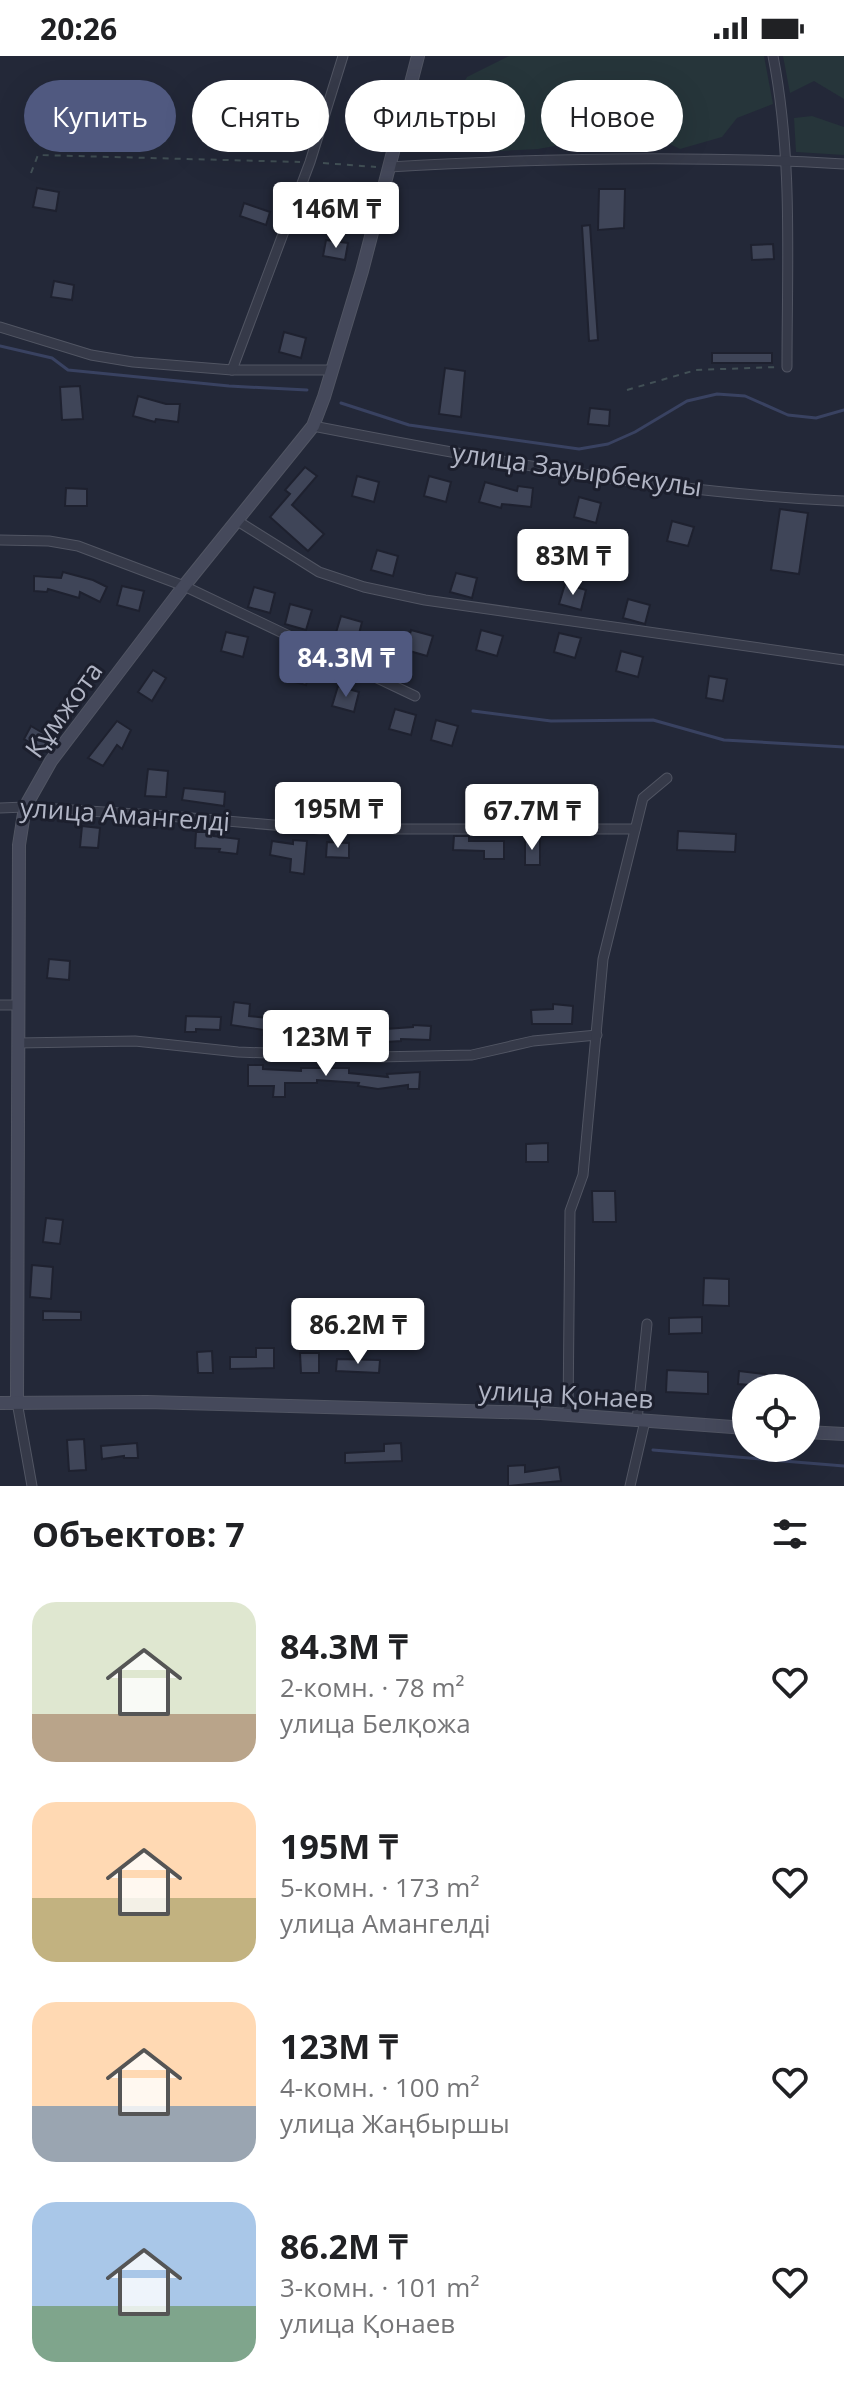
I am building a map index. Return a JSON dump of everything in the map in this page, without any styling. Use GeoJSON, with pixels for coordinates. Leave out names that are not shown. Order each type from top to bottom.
{"type":"FeatureCollection","features":[{"type":"Feature","properties":{"kind":"street"},"geometry":{"type":"LineString","coordinates":[[232,370],[310,162],[343,56]]}},
{"type":"Feature","properties":{"kind":"street","name":"Құмжота"},"geometry":{"type":"LineString","coordinates":[[32,1486],[17,1402],[19,845],[25,807],[51,761],[184,586],[313,426],[362,271],[418,56]]}},
{"type":"Feature","properties":{"kind":"street"},"geometry":{"type":"LineString","coordinates":[[773,56],[782,101],[787,161],[787,367]]}},
{"type":"Feature","properties":{"kind":"street"},"geometry":{"type":"LineString","coordinates":[[389,167],[511,160],[844,164]]}},
{"type":"Feature","properties":{"kind":"street"},"geometry":{"type":"LineString","coordinates":[[0,327],[91,355],[133,362],[232,370],[331,370]]}},
{"type":"Feature","properties":{"kind":"street","name":"улица Зауырбекулы"},"geometry":{"type":"LineString","coordinates":[[313,426],[486,460],[656,484],[844,501]]}},
{"type":"Feature","properties":{"kind":"street"},"geometry":{"type":"LineString","coordinates":[[236,520],[319,572],[364,587],[425,600],[844,660]]}},
{"type":"Feature","properties":{"kind":"street"},"geometry":{"type":"LineString","coordinates":[[0,540],[49,541],[78,546],[184,586],[415,696]]}},
{"type":"Feature","properties":{"kind":"street"},"geometry":{"type":"LineString","coordinates":[[568,1415],[570,1211],[583,1175],[603,959],[643,798],[667,778]]}},
{"type":"Feature","properties":{"kind":"street","name":"улица Амангелді"},"geometry":{"type":"LineString","coordinates":[[0,808],[168,816],[320,829],[635,829]]}},
{"type":"Feature","properties":{"kind":"street"},"geometry":{"type":"LineString","coordinates":[[0,1005],[18,1005]]}},
{"type":"Feature","properties":{"kind":"street"},"geometry":{"type":"LineString","coordinates":[[18,1043],[135,1041],[238,1052],[377,1057],[472,1055],[533,1041],[597,1035]]}},
{"type":"Feature","properties":{"kind":"street"},"geometry":{"type":"LineString","coordinates":[[630,1486],[641,1421],[647,1324]]}},
{"type":"Feature","properties":{"kind":"street","name":"улица Қонаев"},"geometry":{"type":"LineString","coordinates":[[0,1403],[147,1402],[568,1415],[732,1427]]}},
{"type":"Feature","properties":{"kind":"street"},"geometry":{"type":"LineString","coordinates":[[820,1433],[844,1434]]}},
{"type":"Feature","properties":{"kind":"path"},"geometry":{"type":"LineString","coordinates":[[31,173],[38,155],[389,167]]}},
{"type":"Feature","properties":{"kind":"path"},"geometry":{"type":"LineString","coordinates":[[627,390],[696,370],[787,367]]}},
{"type":"Feature","properties":{"kind":"shaded area"},"geometry":{"type":"Polygon","coordinates":[[[509,56],[764,56],[773,104],[737,118],[722,137],[683,148],[683,80],[541,80],[541,148],[525,150],[525,80],[465,80],[509,56]]]}},
{"type":"Feature","properties":{"kind":"shaded area"},"geometry":{"type":"Polygon","coordinates":[[[783,56],[844,56],[844,99],[814,81],[790,93],[783,56]]]}},
{"type":"Feature","properties":{"kind":"shaded area"},"geometry":{"type":"Polygon","coordinates":[[[812,116],[844,127],[844,155],[796,152],[794,118],[812,116]]]}},
{"type":"Feature","properties":{"kind":"building"},"geometry":{"type":"Polygon","coordinates":[[[37,188],[59,192],[56,211],[33,207],[37,188]]]}},
{"type":"Feature","properties":{"kind":"building"},"geometry":{"type":"Polygon","coordinates":[[[599,189],[625,189],[624,228],[598,230],[599,189]]]}},
{"type":"Feature","properties":{"kind":"building"},"geometry":{"type":"Polygon","coordinates":[[[244,203],[270,212],[266,225],[240,216],[244,203]]]}},
{"type":"Feature","properties":{"kind":"building"},"geometry":{"type":"Polygon","coordinates":[[[590,225],[598,340],[589,341],[582,226],[590,225]]]}},
{"type":"Feature","properties":{"kind":"building"},"geometry":{"type":"Polygon","coordinates":[[[326,240],[348,243],[345,260],[323,256],[326,240]]]}},
{"type":"Feature","properties":{"kind":"building"},"geometry":{"type":"Polygon","coordinates":[[[773,244],[774,259],[752,260],[751,245],[773,244]]]}},
{"type":"Feature","properties":{"kind":"building"},"geometry":{"type":"Polygon","coordinates":[[[54,281],[74,285],[72,300],[51,297],[54,281]]]}},
{"type":"Feature","properties":{"kind":"building"},"geometry":{"type":"Polygon","coordinates":[[[284,332],[306,338],[301,358],[279,352],[284,332]]]}},
{"type":"Feature","properties":{"kind":"building"},"geometry":{"type":"Polygon","coordinates":[[[712,353],[772,353],[772,363],[712,363],[712,353]]]}},
{"type":"Feature","properties":{"kind":"building"},"geometry":{"type":"Polygon","coordinates":[[[445,368],[465,371],[461,417],[439,414],[445,368]]]}},
{"type":"Feature","properties":{"kind":"building"},"geometry":{"type":"Polygon","coordinates":[[[80,386],[83,419],[62,420],[60,387],[80,386]]]}},
{"type":"Feature","properties":{"kind":"building"},"geometry":{"type":"Polygon","coordinates":[[[138,396],[166,404],[180,404],[178,422],[156,419],[155,422],[133,416],[138,396]]]}},
{"type":"Feature","properties":{"kind":"building"},"geometry":{"type":"Polygon","coordinates":[[[590,408],[610,410],[609,426],[588,424],[590,408]]]}},
{"type":"Feature","properties":{"kind":"building"},"geometry":{"type":"Polygon","coordinates":[[[305,467],[317,476],[292,505],[324,534],[308,551],[270,517],[290,494],[285,490],[305,467]]]}},
{"type":"Feature","properties":{"kind":"building"},"geometry":{"type":"Polygon","coordinates":[[[357,476],[379,482],[374,502],[352,496],[357,476]]]}},
{"type":"Feature","properties":{"kind":"building"},"geometry":{"type":"Polygon","coordinates":[[[429,476],[451,482],[446,502],[424,496],[429,476]]]}},
{"type":"Feature","properties":{"kind":"building"},"geometry":{"type":"Polygon","coordinates":[[[485,482],[517,491],[518,486],[533,488],[531,507],[502,504],[501,508],[479,502],[485,482]]]}},
{"type":"Feature","properties":{"kind":"building"},"geometry":{"type":"Polygon","coordinates":[[[66,488],[87,489],[87,506],[65,506],[66,488]]]}},
{"type":"Feature","properties":{"kind":"building"},"geometry":{"type":"Polygon","coordinates":[[[579,497],[601,503],[596,523],[574,517],[579,497]]]}},
{"type":"Feature","properties":{"kind":"building"},"geometry":{"type":"Polygon","coordinates":[[[780,509],[808,513],[799,574],[771,570],[780,509]]]}},
{"type":"Feature","properties":{"kind":"building"},"geometry":{"type":"Polygon","coordinates":[[[672,521],[694,527],[688,546],[667,541],[672,521]]]}},
{"type":"Feature","properties":{"kind":"building"},"geometry":{"type":"Polygon","coordinates":[[[377,550],[398,556],[393,576],[371,570],[377,550]]]}},
{"type":"Feature","properties":{"kind":"building"},"geometry":{"type":"Polygon","coordinates":[[[63,572],[107,587],[100,602],[80,592],[79,598],[48,589],[47,592],[34,591],[34,576],[61,578],[63,572]]]}},
{"type":"Feature","properties":{"kind":"building"},"geometry":{"type":"Polygon","coordinates":[[[456,573],[477,578],[472,598],[450,592],[456,573]]]}},
{"type":"Feature","properties":{"kind":"building"},"geometry":{"type":"Polygon","coordinates":[[[565,584],[586,590],[581,610],[559,604],[565,584]]]}},
{"type":"Feature","properties":{"kind":"building"},"geometry":{"type":"Polygon","coordinates":[[[122,586],[144,591],[139,611],[117,605],[122,586]]]}},
{"type":"Feature","properties":{"kind":"building"},"geometry":{"type":"Polygon","coordinates":[[[254,587],[275,593],[270,613],[248,607],[254,587]]]}},
{"type":"Feature","properties":{"kind":"building"},"geometry":{"type":"Polygon","coordinates":[[[628,599],[650,605],[645,624],[623,618],[628,599]]]}},
{"type":"Feature","properties":{"kind":"building"},"geometry":{"type":"Polygon","coordinates":[[[290,604],[312,610],[306,630],[285,624],[290,604]]]}},
{"type":"Feature","properties":{"kind":"building"},"geometry":{"type":"Polygon","coordinates":[[[341,616],[362,622],[357,642],[335,636],[341,616]]]}},
{"type":"Feature","properties":{"kind":"building"},"geometry":{"type":"Polygon","coordinates":[[[411,630],[433,636],[427,656],[406,650],[411,630]]]}},
{"type":"Feature","properties":{"kind":"building"},"geometry":{"type":"Polygon","coordinates":[[[481,630],[503,636],[497,656],[476,650],[481,630]]]}},
{"type":"Feature","properties":{"kind":"building"},"geometry":{"type":"Polygon","coordinates":[[[226,632],[248,637],[243,657],[221,651],[226,632]]]}},
{"type":"Feature","properties":{"kind":"building"},"geometry":{"type":"Polygon","coordinates":[[[559,633],[581,638],[575,658],[554,652],[559,633]]]}},
{"type":"Feature","properties":{"kind":"building"},"geometry":{"type":"Polygon","coordinates":[[[621,651],[643,657],[638,677],[616,671],[621,651]]]}},
{"type":"Feature","properties":{"kind":"building"},"geometry":{"type":"Polygon","coordinates":[[[290,659],[311,665],[306,685],[284,679],[290,659]]]}},
{"type":"Feature","properties":{"kind":"building"},"geometry":{"type":"Polygon","coordinates":[[[153,670],[166,678],[152,701],[138,692],[153,670]]]}},
{"type":"Feature","properties":{"kind":"building"},"geometry":{"type":"Polygon","coordinates":[[[709,676],[727,679],[723,701],[706,698],[709,676]]]}},
{"type":"Feature","properties":{"kind":"building"},"geometry":{"type":"Polygon","coordinates":[[[338,686],[359,692],[354,712],[332,706],[338,686]]]}},
{"type":"Feature","properties":{"kind":"building"},"geometry":{"type":"Polygon","coordinates":[[[395,709],[416,715],[411,735],[389,729],[395,709]]]}},
{"type":"Feature","properties":{"kind":"building"},"geometry":{"type":"Polygon","coordinates":[[[436,720],[458,726],[452,746],[431,740],[436,720]]]}},
{"type":"Feature","properties":{"kind":"building"},"geometry":{"type":"Polygon","coordinates":[[[117,721],[131,730],[122,749],[117,745],[103,766],[88,758],[117,721]]]}},
{"type":"Feature","properties":{"kind":"building"},"geometry":{"type":"Polygon","coordinates":[[[31,726],[53,739],[47,752],[24,739],[31,726]]]}},
{"type":"Feature","properties":{"kind":"building"},"geometry":{"type":"Polygon","coordinates":[[[148,769],[168,771],[166,797],[145,796],[148,769]]]}},
{"type":"Feature","properties":{"kind":"building"},"geometry":{"type":"Polygon","coordinates":[[[184,788],[225,792],[224,806],[182,800],[184,788]]]}},
{"type":"Feature","properties":{"kind":"building"},"geometry":{"type":"Polygon","coordinates":[[[545,793],[563,793],[567,807],[532,807],[532,810],[488,808],[488,795],[518,794],[545,798],[545,793]]]}},
{"type":"Feature","properties":{"kind":"building"},"geometry":{"type":"Polygon","coordinates":[[[82,826],[100,828],[98,848],[80,847],[82,826]]]}},
{"type":"Feature","properties":{"kind":"building"},"geometry":{"type":"Polygon","coordinates":[[[678,831],[736,834],[735,852],[677,850],[678,831]]]}},
{"type":"Feature","properties":{"kind":"building"},"geometry":{"type":"Polygon","coordinates":[[[196,832],[214,832],[214,836],[239,839],[237,854],[219,852],[220,849],[195,848],[196,832]]]}},
{"type":"Feature","properties":{"kind":"building"},"geometry":{"type":"Polygon","coordinates":[[[454,836],[469,836],[469,841],[504,841],[504,859],[484,859],[484,851],[453,850],[454,836]]]}},
{"type":"Feature","properties":{"kind":"building"},"geometry":{"type":"Polygon","coordinates":[[[525,839],[540,839],[540,865],[525,865],[525,839]]]}},
{"type":"Feature","properties":{"kind":"building"},"geometry":{"type":"Polygon","coordinates":[[[293,840],[307,841],[304,874],[290,872],[291,859],[270,855],[272,841],[293,844],[293,840]]]}},
{"type":"Feature","properties":{"kind":"building"},"geometry":{"type":"Polygon","coordinates":[[[327,842],[349,843],[349,858],[326,857],[327,842]]]}},
{"type":"Feature","properties":{"kind":"building"},"geometry":{"type":"Polygon","coordinates":[[[49,959],[70,961],[69,980],[47,978],[49,959]]]}},
{"type":"Feature","properties":{"kind":"building"},"geometry":{"type":"Polygon","coordinates":[[[234,1002],[250,1004],[249,1016],[284,1020],[282,1037],[263,1035],[264,1030],[231,1025],[234,1002]]]}},
{"type":"Feature","properties":{"kind":"building"},"geometry":{"type":"Polygon","coordinates":[[[553,1004],[573,1006],[572,1024],[532,1024],[531,1010],[553,1009],[553,1004]]]}},
{"type":"Feature","properties":{"kind":"building"},"geometry":{"type":"Polygon","coordinates":[[[186,1016],[221,1017],[220,1030],[185,1032],[186,1016]]]}},
{"type":"Feature","properties":{"kind":"building"},"geometry":{"type":"Polygon","coordinates":[[[431,1026],[430,1040],[386,1042],[385,1029],[431,1026]]]}},
{"type":"Feature","properties":{"kind":"building"},"geometry":{"type":"Polygon","coordinates":[[[248,1065],[301,1071],[301,1068],[349,1068],[349,1073],[388,1077],[387,1074],[420,1072],[419,1089],[408,1089],[408,1085],[378,1089],[358,1086],[359,1083],[317,1080],[317,1083],[285,1083],[285,1097],[273,1097],[274,1086],[248,1086],[248,1065]]]}},
{"type":"Feature","properties":{"kind":"building"},"geometry":{"type":"Polygon","coordinates":[[[548,1143],[548,1162],[526,1162],[526,1144],[548,1143]]]}},
{"type":"Feature","properties":{"kind":"building"},"geometry":{"type":"Polygon","coordinates":[[[592,1191],[615,1191],[616,1222],[593,1222],[592,1191]]]}},
{"type":"Feature","properties":{"kind":"building"},"geometry":{"type":"Polygon","coordinates":[[[46,1218],[63,1220],[60,1244],[43,1242],[46,1218]]]}},
{"type":"Feature","properties":{"kind":"building"},"geometry":{"type":"Polygon","coordinates":[[[32,1265],[53,1267],[51,1299],[30,1297],[32,1265]]]}},
{"type":"Feature","properties":{"kind":"building"},"geometry":{"type":"Polygon","coordinates":[[[704,1278],[729,1279],[729,1306],[703,1305],[704,1278]]]}},
{"type":"Feature","properties":{"kind":"building"},"geometry":{"type":"Polygon","coordinates":[[[43,1311],[81,1312],[81,1320],[43,1320],[43,1311]]]}},
{"type":"Feature","properties":{"kind":"building"},"geometry":{"type":"Polygon","coordinates":[[[702,1317],[702,1333],[669,1334],[669,1318],[702,1317]]]}},
{"type":"Feature","properties":{"kind":"building"},"geometry":{"type":"Polygon","coordinates":[[[256,1348],[274,1348],[274,1368],[230,1369],[230,1357],[256,1357],[256,1348]]]}},
{"type":"Feature","properties":{"kind":"building"},"geometry":{"type":"Polygon","coordinates":[[[212,1351],[213,1373],[198,1373],[197,1352],[212,1351]]]}},
{"type":"Feature","properties":{"kind":"building"},"geometry":{"type":"Polygon","coordinates":[[[300,1353],[319,1353],[319,1373],[301,1373],[300,1353]]]}},
{"type":"Feature","properties":{"kind":"building"},"geometry":{"type":"Polygon","coordinates":[[[337,1359],[380,1360],[379,1373],[336,1371],[337,1359]]]}},
{"type":"Feature","properties":{"kind":"building"},"geometry":{"type":"Polygon","coordinates":[[[667,1370],[708,1372],[708,1394],[666,1392],[667,1370]]]}},
{"type":"Feature","properties":{"kind":"building"},"geometry":{"type":"Polygon","coordinates":[[[84,1439],[86,1470],[69,1471],[67,1440],[84,1439]]]}},
{"type":"Feature","properties":{"kind":"building"},"geometry":{"type":"Polygon","coordinates":[[[137,1443],[138,1458],[102,1459],[101,1446],[137,1443]]]}},
{"type":"Feature","properties":{"kind":"building"},"geometry":{"type":"Polygon","coordinates":[[[401,1443],[402,1461],[345,1463],[345,1453],[384,1451],[384,1444],[401,1443]]]}},
{"type":"Feature","properties":{"kind":"building"},"geometry":{"type":"Polygon","coordinates":[[[525,1465],[525,1472],[559,1467],[561,1481],[508,1486],[508,1466],[525,1465]]]}},
{"type":"Feature","properties":{"kind":"waterway"},"geometry":{"type":"LineString","coordinates":[[0,346],[52,358],[68,370],[229,386],[307,390]]}},
{"type":"Feature","properties":{"kind":"waterway"},"geometry":{"type":"LineString","coordinates":[[341,403],[409,425],[579,449],[608,444],[687,401],[717,394],[745,396],[788,415],[816,418],[844,410]]}},
{"type":"Feature","properties":{"kind":"waterway"},"geometry":{"type":"LineString","coordinates":[[473,711],[551,721],[653,720],[724,740],[844,747]]}},
{"type":"Feature","properties":{"kind":"waterway"},"geometry":{"type":"LineString","coordinates":[[653,1450],[844,1466]]}}]}
